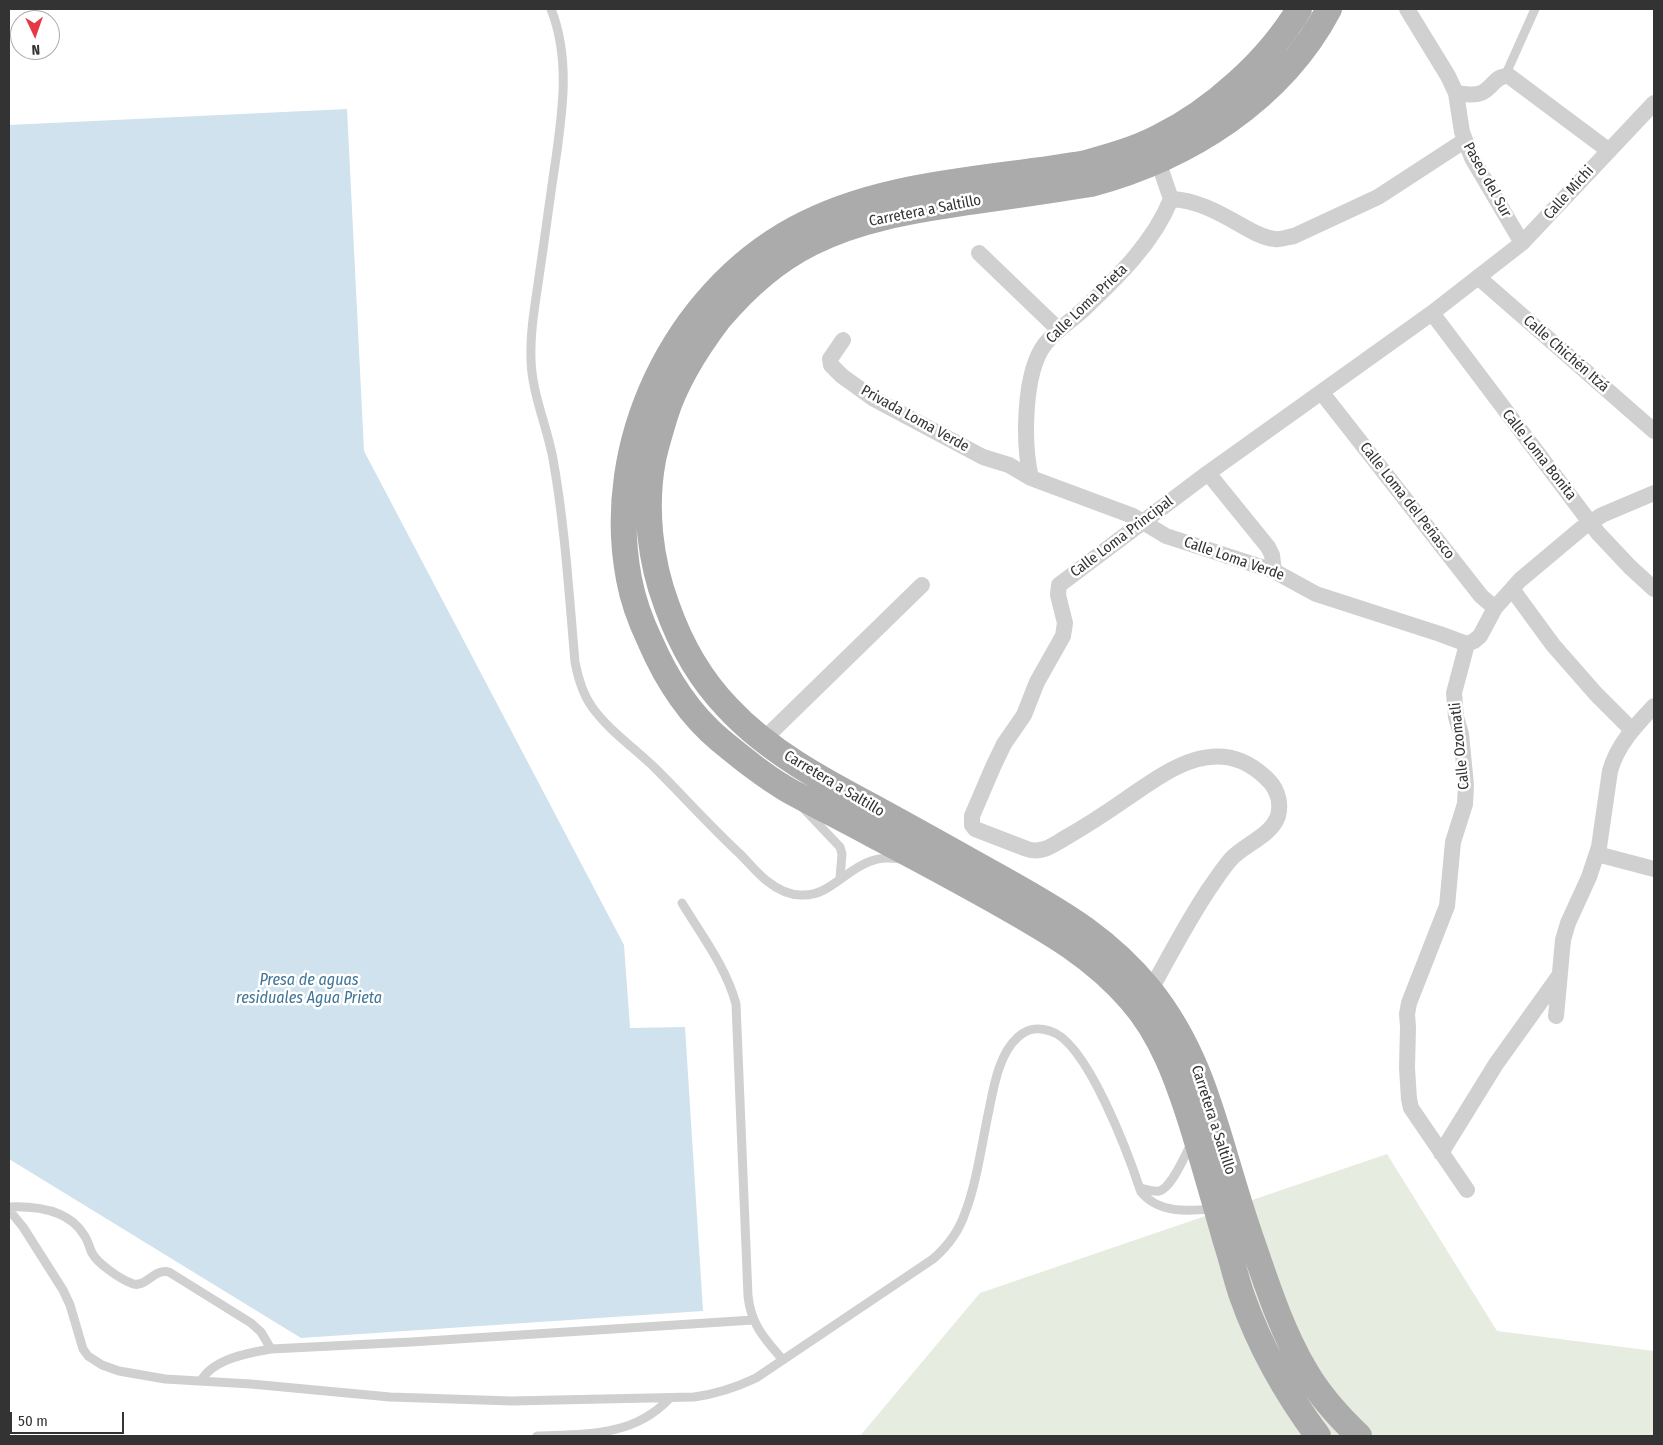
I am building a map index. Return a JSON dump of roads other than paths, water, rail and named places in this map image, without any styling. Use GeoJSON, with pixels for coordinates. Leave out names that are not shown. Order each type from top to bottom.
{"type":"FeatureCollection","features":[{"type":"Feature","properties":{"kind":"main road","name":"Carretera a Saltillo"},"geometry":{"type":"LineString","coordinates":[[1299,9],[1273,47],[1235,84],[1188,120],[1159,137],[1113,155],[1086,162],[915,188],[870,200],[819,217],[794,229],[737,269],[710,297],[686,328],[664,365],[648,398],[628,461],[623,523],[629,581],[648,638],[676,690],[715,736],[762,773],[788,789],[919,859],[1072,946],[1094,963],[1135,1004],[1152,1030],[1180,1086],[1242,1295],[1260,1340],[1300,1412],[1318,1436]]}},
{"type":"Feature","properties":{"kind":"main road","name":"Carretera a Saltillo"},"geometry":{"type":"LineString","coordinates":[[1329,9],[1294,61],[1254,102],[1227,123],[1197,142],[1158,161],[1091,184],[912,211],[875,219],[806,245],[779,262],[752,284],[730,306],[685,370],[669,403],[656,448],[649,490],[652,551],[662,594],[685,647],[716,694],[731,712],[794,762],[825,781],[1063,913],[1111,949],[1150,991],[1172,1021],[1190,1053],[1203,1083],[1235,1191],[1283,1327],[1306,1373],[1342,1420],[1359,1436]]}},
{"type":"Feature","properties":{"kind":"street","name":"Paseo del Sur"},"geometry":{"type":"LineString","coordinates":[[1407,9],[1448,76],[1456,93],[1464,141],[1472,158],[1522,243]]}},
{"type":"Feature","properties":{"kind":"street"},"geometry":{"type":"LineString","coordinates":[[1456,93],[1471,95],[1481,93],[1498,79],[1505,76],[1512,78],[1608,150]]}},
{"type":"Feature","properties":{"kind":"street","name":"Calle Michi"},"geometry":{"type":"LineString","coordinates":[[1478,277],[1538,228],[1608,150],[1652,111]]}},
{"type":"Feature","properties":{"kind":"street"},"geometry":{"type":"LineString","coordinates":[[1158,161],[1171,198],[1194,202],[1218,212],[1263,236],[1275,239],[1294,236],[1362,206],[1464,141]]}},
{"type":"Feature","properties":{"kind":"street","name":"Calle Loma Prieta"},"geometry":{"type":"LineString","coordinates":[[1031,478],[1027,460],[1027,412],[1035,363],[1044,346],[1058,329],[1084,310],[1148,241],[1159,225],[1171,198]]}},
{"type":"Feature","properties":{"kind":"street"},"geometry":{"type":"LineString","coordinates":[[979,253],[1058,329]]}},
{"type":"Feature","properties":{"kind":"street","name":"Calle Loma Principal"},"geometry":{"type":"LineString","coordinates":[[1150,991],[1198,905],[1221,872],[1232,858],[1273,825],[1278,816],[1279,806],[1276,790],[1273,783],[1249,764],[1224,756],[1206,757],[1178,765],[1088,825],[1048,848],[1032,851],[978,831],[972,825],[971,820],[993,767],[1004,744],[1024,715],[1037,682],[1063,636],[1065,623],[1058,595],[1059,585],[1208,472],[1432,313],[1478,277]]}},
{"type":"Feature","properties":{"kind":"street","name":"Calle Chichén Itzá"},"geometry":{"type":"LineString","coordinates":[[1478,277],[1654,431]]}},
{"type":"Feature","properties":{"kind":"street","name":"Calle Loma Bonita"},"geometry":{"type":"LineString","coordinates":[[1432,313],[1598,533],[1654,590]]}},
{"type":"Feature","properties":{"kind":"street","name":"Privada Loma Verde"},"geometry":{"type":"LineString","coordinates":[[843,340],[832,355],[830,363],[851,383],[874,399],[984,456],[1009,465],[1031,478]]}},
{"type":"Feature","properties":{"kind":"street","name":"Calle Loma del Peñasco"},"geometry":{"type":"LineString","coordinates":[[1322,392],[1481,596],[1495,608]]}},
{"type":"Feature","properties":{"kind":"street"},"geometry":{"type":"LineString","coordinates":[[1208,472],[1268,547],[1272,555],[1274,571]]}},
{"type":"Feature","properties":{"kind":"street","name":"Calle Loma Verde"},"geometry":{"type":"LineString","coordinates":[[1031,478],[1087,498],[1144,522],[1166,536],[1274,571],[1316,594],[1467,644]]}},
{"type":"Feature","properties":{"kind":"street"},"geometry":{"type":"LineString","coordinates":[[1467,644],[1480,636],[1495,608],[1512,589],[1590,521],[1654,493]]}},
{"type":"Feature","properties":{"kind":"street"},"geometry":{"type":"LineString","coordinates":[[764,739],[922,585]]}},
{"type":"Feature","properties":{"kind":"street"},"geometry":{"type":"LineString","coordinates":[[1512,589],[1553,645],[1596,694],[1632,730]]}},
{"type":"Feature","properties":{"kind":"street","name":"Calle Ozomatli"},"geometry":{"type":"LineString","coordinates":[[1467,644],[1454,693],[1456,717],[1461,734],[1466,784],[1465,804],[1453,842],[1447,906],[1413,992],[1407,1014],[1408,1044],[1406,1068],[1409,1099],[1414,1114],[1467,1190]]}},
{"type":"Feature","properties":{"kind":"street"},"geometry":{"type":"LineString","coordinates":[[1556,1016],[1558,976],[1563,940],[1597,854],[1602,834],[1610,771],[1618,750],[1632,730],[1654,706]]}},
{"type":"Feature","properties":{"kind":"street"},"geometry":{"type":"LineString","coordinates":[[1597,854],[1654,869]]}},
{"type":"Feature","properties":{"kind":"street"},"geometry":{"type":"LineString","coordinates":[[1441,1153],[1496,1064],[1558,976]]}},
{"type":"Feature","properties":{"kind":"lane"},"geometry":{"type":"LineString","coordinates":[[551,9],[558,26],[562,53],[564,78],[562,113],[530,344],[535,389],[553,457],[561,508],[575,662],[584,694],[609,727],[656,769],[767,881],[790,894],[814,895],[824,891],[840,878],[876,859],[919,859]]}},
{"type":"Feature","properties":{"kind":"lane"},"geometry":{"type":"LineString","coordinates":[[1505,76],[1535,9]]}},
{"type":"Feature","properties":{"kind":"lane"},"geometry":{"type":"LineString","coordinates":[[788,789],[810,817],[828,832],[840,847],[842,854],[840,878]]}},
{"type":"Feature","properties":{"kind":"lane"},"geometry":{"type":"LineString","coordinates":[[682,903],[723,968],[736,1004],[748,1296],[753,1320],[762,1336],[783,1360]]}},
{"type":"Feature","properties":{"kind":"lane"},"geometry":{"type":"LineString","coordinates":[[9,1209],[23,1226],[63,1290],[83,1349],[88,1356],[102,1366],[164,1379],[251,1384],[390,1397],[512,1401],[669,1399],[714,1394],[734,1388],[756,1378],[933,1259],[951,1241],[965,1213],[996,1078],[1005,1054],[1018,1037],[1029,1029],[1042,1028],[1053,1032],[1065,1040],[1076,1052],[1096,1085],[1146,1198],[1161,1206],[1182,1211],[1217,1208]]}},
{"type":"Feature","properties":{"kind":"lane"},"geometry":{"type":"LineString","coordinates":[[1140,1188],[1155,1191],[1164,1188],[1178,1168],[1195,1135]]}},
{"type":"Feature","properties":{"kind":"lane"},"geometry":{"type":"LineString","coordinates":[[9,1209],[35,1208],[51,1211],[63,1216],[82,1232],[92,1254],[100,1262],[133,1284],[140,1284],[159,1272],[169,1272],[252,1323],[262,1332],[271,1349]]}},
{"type":"Feature","properties":{"kind":"lane"},"geometry":{"type":"LineString","coordinates":[[201,1381],[205,1374],[216,1365],[256,1351],[271,1349],[431,1341],[753,1320]]}},
{"type":"Feature","properties":{"kind":"lane"},"geometry":{"type":"LineString","coordinates":[[537,1436],[598,1434],[620,1429],[646,1418],[659,1410],[669,1399]]}},
{"type":"Feature","properties":{"kind":"water","name":"Presa de aguas residuales Agua Prieta"},"geometry":{"type":"Polygon","coordinates":[[[347,109],[364,451],[624,945],[630,1028],[685,1027],[703,1311],[301,1338],[9,1159],[9,125],[347,109]]]}}]}
